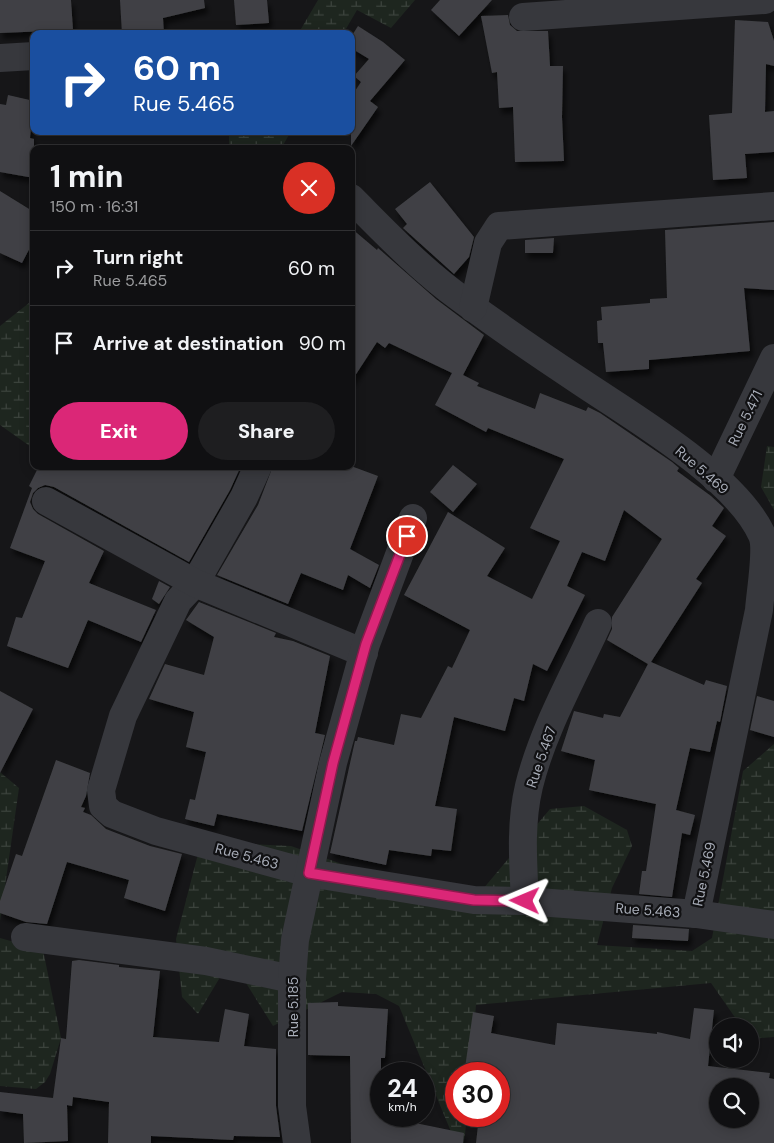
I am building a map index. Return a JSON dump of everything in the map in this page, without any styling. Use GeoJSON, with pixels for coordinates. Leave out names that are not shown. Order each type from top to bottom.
{"type":"FeatureCollection","features":[{"type":"Feature","properties":{"kind":"street"},"geometry":{"type":"LineString","coordinates":[[524,17],[765,0]]}},
{"type":"Feature","properties":{"kind":"street"},"geometry":{"type":"LineString","coordinates":[[0,58],[30,56]]}},
{"type":"Feature","properties":{"kind":"street","name":"Rue 5.469"},"geometry":{"type":"LineString","coordinates":[[355,202],[431,276],[473,308],[662,436],[716,479],[751,516],[763,537],[763,565],[759,610],[696,914]]}},
{"type":"Feature","properties":{"kind":"street"},"geometry":{"type":"LineString","coordinates":[[473,308],[488,243],[499,226],[774,206]]}},
{"type":"Feature","properties":{"kind":"street","name":"Rue 5.471"},"geometry":{"type":"LineString","coordinates":[[716,479],[774,358]]}},
{"type":"Feature","properties":{"kind":"street","name":"Rue 5.463"},"geometry":{"type":"LineString","coordinates":[[256,470],[244,497],[195,583],[178,601],[123,716],[101,790],[103,806],[112,814],[156,831],[309,873],[474,900],[525,901],[696,914],[774,925]]}},
{"type":"Feature","properties":{"kind":"street"},"geometry":{"type":"LineString","coordinates":[[46,501],[195,583],[364,653]]}},
{"type":"Feature","properties":{"kind":"street","name":"Rue 5.185"},"geometry":{"type":"LineString","coordinates":[[297,1143],[292,1106],[292,980],[295,940],[333,763],[364,653],[413,518]]}},
{"type":"Feature","properties":{"kind":"street","name":"Rue 5.467"},"geometry":{"type":"LineString","coordinates":[[525,901],[522,839],[529,787],[542,747],[598,623]]}},
{"type":"Feature","properties":{"kind":"street"},"geometry":{"type":"LineString","coordinates":[[25,937],[206,961],[292,980]]}},
{"type":"Feature","properties":{"kind":"green space"},"geometry":{"type":"Polygon","coordinates":[[[318,0],[415,0],[391,28],[357,10],[345,30],[300,30],[318,0]]]}},
{"type":"Feature","properties":{"kind":"green space"},"geometry":{"type":"Polygon","coordinates":[[[229,135],[289,135],[283,145],[229,145],[229,135]]]}},
{"type":"Feature","properties":{"kind":"green space"},"geometry":{"type":"Polygon","coordinates":[[[30,302],[30,446],[0,425],[0,326],[30,302]]]}},
{"type":"Feature","properties":{"kind":"green space"},"geometry":{"type":"Polygon","coordinates":[[[767,446],[774,447],[774,510],[761,487],[767,446]]]}},
{"type":"Feature","properties":{"kind":"green space"},"geometry":{"type":"Polygon","coordinates":[[[774,744],[774,1037],[759,1038],[759,1018],[735,1018],[711,983],[476,1005],[471,1062],[445,1062],[445,1117],[435,1093],[435,1062],[422,1062],[399,1006],[376,994],[342,992],[273,1026],[231,959],[198,1014],[182,997],[176,939],[199,850],[208,842],[291,846],[467,908],[550,809],[584,806],[627,830],[632,846],[612,888],[597,945],[692,951],[712,938],[743,771],[774,744]]]}},
{"type":"Feature","properties":{"kind":"green space"},"geometry":{"type":"Polygon","coordinates":[[[0,772],[19,788],[0,921],[0,772]]]}},
{"type":"Feature","properties":{"kind":"green space"},"geometry":{"type":"Polygon","coordinates":[[[0,938],[43,950],[61,1038],[50,1074],[45,1082],[36,1089],[0,1086],[0,938]]]}},
{"type":"Feature","properties":{"kind":"green space"},"geometry":{"type":"Polygon","coordinates":[[[449,1127],[466,1127],[464,1143],[454,1139],[449,1127]]]}},
{"type":"Feature","properties":{"kind":"building"},"geometry":{"type":"Polygon","coordinates":[[[0,0],[71,0],[73,30],[30,30],[30,32],[0,33],[0,0]]]}},
{"type":"Feature","properties":{"kind":"building"},"geometry":{"type":"Polygon","coordinates":[[[120,0],[204,0],[205,8],[163,18],[164,30],[122,30],[120,0]]]}},
{"type":"Feature","properties":{"kind":"building"},"geometry":{"type":"Polygon","coordinates":[[[234,0],[267,0],[269,23],[236,25],[234,0]]]}},
{"type":"Feature","properties":{"kind":"building"},"geometry":{"type":"Polygon","coordinates":[[[440,0],[492,0],[459,36],[431,10],[440,0]]]}},
{"type":"Feature","properties":{"kind":"building"},"geometry":{"type":"Polygon","coordinates":[[[508,15],[510,25],[517,31],[548,31],[550,66],[563,66],[562,117],[564,161],[515,162],[513,107],[499,108],[497,72],[492,73],[481,16],[508,15]]]}},
{"type":"Feature","properties":{"kind":"building"},"geometry":{"type":"Polygon","coordinates":[[[735,20],[768,22],[774,41],[774,66],[766,64],[765,112],[774,111],[774,152],[745,154],[747,178],[713,180],[709,115],[732,113],[735,20]]]}},
{"type":"Feature","properties":{"kind":"building"},"geometry":{"type":"Polygon","coordinates":[[[358,26],[383,42],[405,60],[370,101],[378,107],[351,145],[351,135],[355,135],[355,91],[361,82],[355,75],[369,59],[355,50],[355,31],[358,26]]]}},
{"type":"Feature","properties":{"kind":"building"},"geometry":{"type":"Polygon","coordinates":[[[8,95],[30,100],[30,138],[34,139],[34,145],[30,145],[30,177],[0,172],[0,104],[6,105],[8,95]]]}},
{"type":"Feature","properties":{"kind":"building"},"geometry":{"type":"Polygon","coordinates":[[[430,182],[474,237],[469,257],[454,274],[403,228],[407,224],[395,209],[430,182]]]}},
{"type":"Feature","properties":{"kind":"building"},"geometry":{"type":"Polygon","coordinates":[[[0,191],[30,210],[30,248],[22,263],[0,253],[0,191]]]}},
{"type":"Feature","properties":{"kind":"building"},"geometry":{"type":"Polygon","coordinates":[[[774,222],[774,290],[744,288],[750,351],[649,360],[649,369],[606,372],[603,343],[598,343],[597,321],[602,320],[601,307],[650,303],[650,299],[667,298],[665,230],[774,222]]]}},
{"type":"Feature","properties":{"kind":"building"},"geometry":{"type":"Polygon","coordinates":[[[355,231],[377,250],[378,248],[436,299],[484,335],[463,375],[479,383],[477,386],[535,409],[540,393],[586,411],[588,407],[600,413],[672,462],[679,468],[677,471],[724,508],[712,526],[726,536],[696,579],[702,583],[651,662],[704,685],[706,680],[727,686],[720,722],[717,721],[710,752],[690,748],[676,810],[695,815],[690,835],[682,833],[672,897],[639,894],[642,871],[646,871],[656,804],[589,790],[595,760],[561,751],[574,711],[603,718],[604,714],[620,717],[648,664],[607,640],[612,629],[612,617],[662,539],[624,510],[605,561],[582,552],[567,586],[585,595],[547,671],[533,664],[524,701],[514,698],[505,731],[454,717],[435,806],[457,809],[451,851],[432,849],[431,856],[389,850],[386,865],[330,853],[355,741],[357,741],[358,737],[394,745],[401,714],[421,718],[448,666],[452,668],[470,630],[404,595],[448,512],[505,548],[487,576],[532,599],[560,541],[530,528],[564,459],[488,428],[486,432],[435,405],[452,373],[389,343],[385,348],[377,342],[355,376],[355,231]]]}},
{"type":"Feature","properties":{"kind":"building"},"geometry":{"type":"Polygon","coordinates":[[[554,238],[553,253],[525,253],[525,240],[554,238]]]}},
{"type":"Feature","properties":{"kind":"building"},"geometry":{"type":"Polygon","coordinates":[[[453,465],[477,484],[453,512],[430,492],[453,465]]]}},
{"type":"Feature","properties":{"kind":"building"},"geometry":{"type":"Polygon","coordinates":[[[355,467],[378,476],[350,549],[379,565],[370,588],[348,575],[343,590],[301,573],[288,604],[217,575],[258,505],[271,470],[355,470],[355,467]]]}},
{"type":"Feature","properties":{"kind":"building"},"geometry":{"type":"Polygon","coordinates":[[[37,470],[239,470],[230,490],[189,562],[54,487],[45,485],[33,493],[30,502],[38,514],[104,551],[89,583],[156,610],[141,642],[88,620],[68,668],[7,646],[16,617],[22,618],[45,561],[10,548],[32,488],[29,486],[37,470]]]}},
{"type":"Feature","properties":{"kind":"building"},"geometry":{"type":"Polygon","coordinates":[[[159,581],[170,587],[159,604],[152,599],[159,581]]]}},
{"type":"Feature","properties":{"kind":"building"},"geometry":{"type":"Polygon","coordinates":[[[199,602],[276,633],[274,637],[293,641],[330,656],[315,733],[325,735],[302,831],[217,814],[214,826],[185,819],[190,799],[195,800],[206,752],[186,747],[194,712],[149,699],[165,664],[204,675],[214,637],[186,620],[199,602]]]}},
{"type":"Feature","properties":{"kind":"building"},"geometry":{"type":"Polygon","coordinates":[[[0,691],[33,709],[0,773],[0,691]]]}},
{"type":"Feature","properties":{"kind":"building"},"geometry":{"type":"Polygon","coordinates":[[[757,696],[774,701],[774,737],[750,730],[757,696]]]}},
{"type":"Feature","properties":{"kind":"building"},"geometry":{"type":"Polygon","coordinates":[[[56,760],[90,773],[86,796],[81,807],[85,808],[83,812],[91,815],[106,829],[150,846],[182,854],[165,911],[124,898],[129,880],[67,862],[47,924],[26,922],[0,913],[0,901],[16,854],[22,856],[56,760]]]}},
{"type":"Feature","properties":{"kind":"building"},"geometry":{"type":"Polygon","coordinates":[[[633,925],[689,929],[688,941],[632,938],[633,925]]]}},
{"type":"Feature","properties":{"kind":"building"},"geometry":{"type":"Polygon","coordinates":[[[79,960],[119,965],[119,967],[160,971],[153,1037],[219,1042],[225,1009],[249,1014],[244,1046],[276,1049],[276,1106],[280,1137],[234,1136],[233,1140],[151,1136],[151,1143],[108,1143],[109,1102],[73,1097],[72,1106],[67,1105],[68,1141],[24,1143],[23,1114],[0,1111],[0,1092],[53,1098],[61,1038],[66,1039],[72,961],[79,960]]]}},
{"type":"Feature","properties":{"kind":"building"},"geometry":{"type":"Polygon","coordinates":[[[338,1002],[338,1006],[388,1009],[385,1058],[381,1058],[381,1062],[370,1062],[370,1127],[435,1127],[464,1133],[463,1143],[351,1143],[350,1056],[308,1055],[308,1003],[338,1002]]]}},
{"type":"Feature","properties":{"kind":"building"},"geometry":{"type":"Polygon","coordinates":[[[694,1008],[714,1010],[713,1018],[709,1018],[708,1066],[709,1068],[770,1073],[769,1078],[774,1079],[774,1143],[476,1143],[478,1127],[510,1127],[510,1062],[466,1062],[473,1012],[494,1016],[491,1033],[555,1045],[557,1023],[657,1034],[657,1032],[690,1039],[694,1008]]]}},
{"type":"Feature","properties":{"kind":"route"},"geometry":{"type":"LineString","coordinates":[[407,536],[366,644],[333,763],[309,873],[474,900],[525,901]]}}]}
